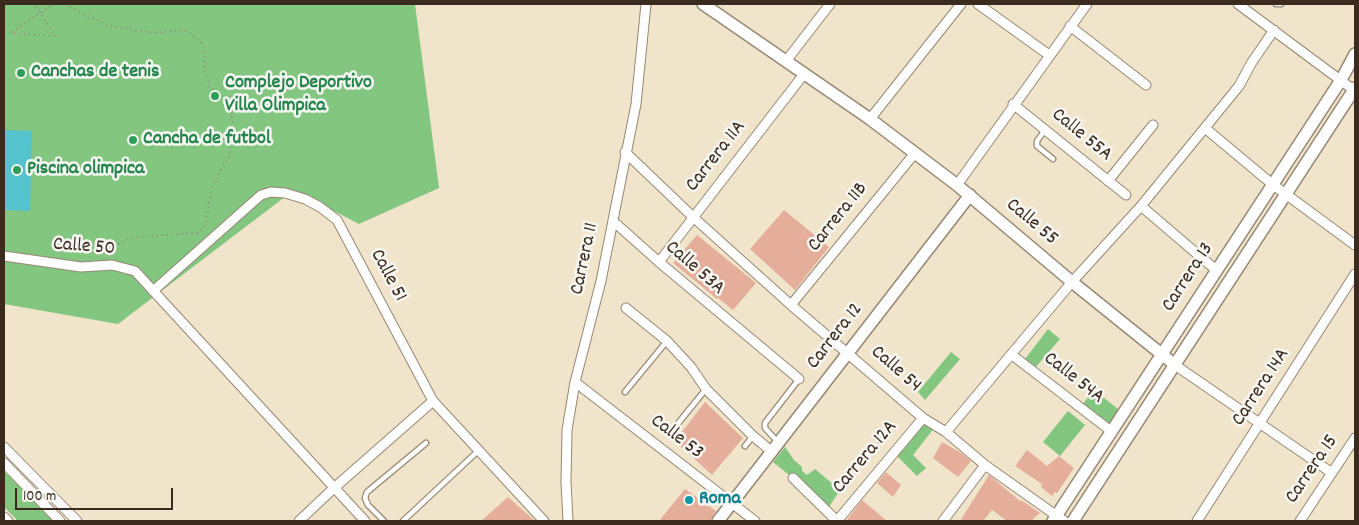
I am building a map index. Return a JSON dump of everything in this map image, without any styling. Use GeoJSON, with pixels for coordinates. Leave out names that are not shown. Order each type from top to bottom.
{"type":"FeatureCollection","features":[{"type":"Feature","properties":{"kind":"street","name":"Carrera 11"},"geometry":{"type":"LineString","coordinates":[[568,521],[566,482],[567,430],[575,382],[601,281],[636,104],[646,4]]}},
{"type":"Feature","properties":{"kind":"street","name":"Calle 55"},"geometry":{"type":"LineString","coordinates":[[704,4],[717,7],[786,61],[870,119],[957,185],[1072,282],[1175,365],[1332,473]]}},
{"type":"Feature","properties":{"kind":"street"},"geometry":{"type":"LineString","coordinates":[[786,61],[830,4]]}},
{"type":"Feature","properties":{"kind":"street"},"geometry":{"type":"LineString","coordinates":[[870,119],[961,4]]}},
{"type":"Feature","properties":{"kind":"street"},"geometry":{"type":"LineString","coordinates":[[978,4],[1048,55]]}},
{"type":"Feature","properties":{"kind":"street"},"geometry":{"type":"LineString","coordinates":[[957,185],[1048,55],[1087,4]]}},
{"type":"Feature","properties":{"kind":"street"},"geometry":{"type":"LineString","coordinates":[[1238,4],[1355,90]]}},
{"type":"Feature","properties":{"kind":"street"},"geometry":{"type":"LineString","coordinates":[[1070,26],[1146,85]]}},
{"type":"Feature","properties":{"kind":"street"},"geometry":{"type":"LineString","coordinates":[[946,432],[1072,282],[1141,206],[1239,86],[1252,62],[1274,30]]}},
{"type":"Feature","properties":{"kind":"street","name":"Carrera 13"},"geometry":{"type":"LineString","coordinates":[[1058,519],[1111,431],[1341,80],[1355,54]]}},
{"type":"Feature","properties":{"kind":"street","name":"Carrera 11A"},"geometry":{"type":"LineString","coordinates":[[659,262],[804,74]]}},
{"type":"Feature","properties":{"kind":"street","name":"Carrera 13"},"geometry":{"type":"LineString","coordinates":[[1073,521],[1355,90]]}},
{"type":"Feature","properties":{"kind":"street","name":"Calle 55A"},"geometry":{"type":"LineString","coordinates":[[1013,104],[1126,195]]}},
{"type":"Feature","properties":{"kind":"street"},"geometry":{"type":"LineString","coordinates":[[1108,181],[1153,125]]}},
{"type":"Feature","properties":{"kind":"street"},"geometry":{"type":"LineString","coordinates":[[1204,128],[1286,195],[1355,245]]}},
{"type":"Feature","properties":{"kind":"street","name":"Calle 54"},"geometry":{"type":"LineString","coordinates":[[625,152],[693,217],[791,305],[923,418],[946,432],[985,465],[1058,519]]}},
{"type":"Feature","properties":{"kind":"street","name":"Carrera 11B"},"geometry":{"type":"LineString","coordinates":[[791,305],[915,153]]}},
{"type":"Feature","properties":{"kind":"street","name":"Calle 51"},"geometry":{"type":"LineString","coordinates":[[154,290],[262,195],[272,192],[285,193],[305,199],[320,207],[337,220],[433,401],[544,521]]}},
{"type":"Feature","properties":{"kind":"street","name":"Carrera 12"},"geometry":{"type":"LineString","coordinates":[[718,521],[970,195]]}},
{"type":"Feature","properties":{"kind":"street"},"geometry":{"type":"LineString","coordinates":[[1141,206],[1216,270]]}},
{"type":"Feature","properties":{"kind":"street","name":"Calle 53A"},"geometry":{"type":"LineString","coordinates":[[613,221],[753,342],[799,379]]}},
{"type":"Feature","properties":{"kind":"street","name":"Calle 50"},"geometry":{"type":"LineString","coordinates":[[4,256],[81,267],[112,265],[135,271],[364,521]]}},
{"type":"Feature","properties":{"kind":"street","name":"Carrera 14A"},"geometry":{"type":"LineString","coordinates":[[1197,521],[1355,274]]}},
{"type":"Feature","properties":{"kind":"street"},"geometry":{"type":"LineString","coordinates":[[626,308],[667,341],[691,366],[706,389],[771,452]]}},
{"type":"Feature","properties":{"kind":"street","name":"Calle 54A"},"geometry":{"type":"LineString","coordinates":[[1012,355],[1111,431]]}},
{"type":"Feature","properties":{"kind":"street","name":"Calle 53"},"geometry":{"type":"LineString","coordinates":[[575,382],[756,521]]}},
{"type":"Feature","properties":{"kind":"street"},"geometry":{"type":"LineString","coordinates":[[299,521],[433,401]]}},
{"type":"Feature","properties":{"kind":"street","name":"Carrera 12A"},"geometry":{"type":"LineString","coordinates":[[837,521],[923,418]]}},
{"type":"Feature","properties":{"kind":"street","name":"Carrera 15"},"geometry":{"type":"LineString","coordinates":[[1300,521],[1355,438]]}},
{"type":"Feature","properties":{"kind":"street"},"geometry":{"type":"LineString","coordinates":[[4,446],[77,521]]}},
{"type":"Feature","properties":{"kind":"street"},"geometry":{"type":"LineString","coordinates":[[4,462],[60,521]]}},
{"type":"Feature","properties":{"kind":"street"},"geometry":{"type":"LineString","coordinates":[[943,521],[985,465]]}},
{"type":"Feature","properties":{"kind":"street"},"geometry":{"type":"LineString","coordinates":[[793,478],[837,521]]}},
{"type":"Feature","properties":{"kind":"street"},"geometry":{"type":"LineString","coordinates":[[4,517],[8,521]]}},
{"type":"Feature","properties":{"kind":"lane"},"geometry":{"type":"LineString","coordinates":[[1276,4],[1281,4]]}},
{"type":"Feature","properties":{"kind":"lane"},"geometry":{"type":"LineString","coordinates":[[1045,130],[1037,141],[1036,146],[1053,159]]}},
{"type":"Feature","properties":{"kind":"lane"},"geometry":{"type":"LineString","coordinates":[[625,392],[667,341]]}},
{"type":"Feature","properties":{"kind":"lane"},"geometry":{"type":"LineString","coordinates":[[778,442],[765,428],[765,422],[799,379]]}},
{"type":"Feature","properties":{"kind":"lane"},"geometry":{"type":"LineString","coordinates":[[675,427],[706,389]]}},
{"type":"Feature","properties":{"kind":"lane"},"geometry":{"type":"LineString","coordinates":[[745,446],[753,436]]}},
{"type":"Feature","properties":{"kind":"lane"},"geometry":{"type":"LineString","coordinates":[[384,521],[368,505],[365,498],[367,492],[426,443]]}},
{"type":"Feature","properties":{"kind":"lane"},"geometry":{"type":"LineString","coordinates":[[403,521],[478,450]]}},
{"type":"Feature","properties":{"kind":"path"},"geometry":{"type":"LineString","coordinates":[[4,32],[55,36],[34,4]]}},
{"type":"Feature","properties":{"kind":"path"},"geometry":{"type":"LineString","coordinates":[[10,33],[53,4]]}},
{"type":"Feature","properties":{"kind":"path"},"geometry":{"type":"LineString","coordinates":[[66,4],[85,15],[114,27],[154,33],[181,30],[189,32],[203,44],[205,53],[204,65],[209,86],[223,98],[231,112],[234,125],[229,158],[221,169],[212,188],[205,226],[198,233],[152,235],[128,239],[97,256]]}},
{"type":"Feature","properties":{"kind":"green space","name":"Complejo Deportivo Villa Olimpica"},"geometry":{"type":"Polygon","coordinates":[[[4,4],[415,4],[439,188],[359,224],[294,190],[118,324],[4,304],[4,4]]]}},
{"type":"Feature","properties":{"kind":"green space"},"geometry":{"type":"Polygon","coordinates":[[[1048,329],[1060,339],[1035,368],[1025,359],[1048,329]]]}},
{"type":"Feature","properties":{"kind":"green space"},"geometry":{"type":"Polygon","coordinates":[[[951,352],[960,359],[925,400],[918,392],[951,352]]]}},
{"type":"Feature","properties":{"kind":"green space"},"geometry":{"type":"Polygon","coordinates":[[[1094,390],[1118,409],[1108,426],[1082,405],[1094,390]]]}},
{"type":"Feature","properties":{"kind":"green space"},"geometry":{"type":"Polygon","coordinates":[[[1068,411],[1085,425],[1060,456],[1043,442],[1068,411]]]}},
{"type":"Feature","properties":{"kind":"green space"},"geometry":{"type":"Polygon","coordinates":[[[922,413],[935,427],[913,455],[926,468],[917,476],[892,451],[922,413]]]}},
{"type":"Feature","properties":{"kind":"green space"},"geometry":{"type":"Polygon","coordinates":[[[785,447],[807,475],[815,469],[840,490],[829,507],[773,462],[785,447]]]}},
{"type":"Feature","properties":{"kind":"green space"},"geometry":{"type":"Polygon","coordinates":[[[4,471],[56,521],[18,521],[4,507],[4,471]]]}},
{"type":"Feature","properties":{"kind":"water","name":"Piscina olimpica"},"geometry":{"type":"Polygon","coordinates":[[[4,130],[32,131],[30,211],[4,210],[4,130]]]}},
{"type":"Feature","properties":{"kind":"building"},"geometry":{"type":"Polygon","coordinates":[[[784,210],[829,247],[795,290],[750,249],[784,210]]]}},
{"type":"Feature","properties":{"kind":"building"},"geometry":{"type":"Polygon","coordinates":[[[697,235],[756,283],[733,310],[673,263],[697,235]]]}},
{"type":"Feature","properties":{"kind":"building"},"geometry":{"type":"Polygon","coordinates":[[[705,402],[743,438],[712,475],[675,441],[705,402]]]}},
{"type":"Feature","properties":{"kind":"building"},"geometry":{"type":"Polygon","coordinates":[[[942,442],[971,461],[958,477],[933,458],[942,442]]]}},
{"type":"Feature","properties":{"kind":"building"},"geometry":{"type":"Polygon","coordinates":[[[1027,450],[1047,466],[1059,456],[1074,468],[1057,493],[1055,492],[1052,496],[1041,487],[1042,484],[1015,466],[1027,450]]]}},
{"type":"Feature","properties":{"kind":"building"},"geometry":{"type":"Polygon","coordinates":[[[886,472],[901,485],[893,497],[877,483],[886,472]]]}},
{"type":"Feature","properties":{"kind":"building"},"geometry":{"type":"Polygon","coordinates":[[[989,475],[1020,501],[1040,513],[1031,521],[1007,521],[992,510],[983,521],[960,521],[989,475]]]}},
{"type":"Feature","properties":{"kind":"building","name":"Roma"},"geometry":{"type":"Polygon","coordinates":[[[685,489],[716,511],[710,521],[659,521],[685,489]]]}},
{"type":"Feature","properties":{"kind":"building"},"geometry":{"type":"Polygon","coordinates":[[[508,497],[535,521],[481,521],[508,497]]]}},
{"type":"Feature","properties":{"kind":"building"},"geometry":{"type":"Polygon","coordinates":[[[862,500],[887,521],[846,521],[862,500]]]}},
{"type":"Feature","properties":{"kind":"place","name":"Canchas de tenis"},"geometry":{"type":"Point","coordinates":[21,73]}},
{"type":"Feature","properties":{"kind":"place","name":"Complejo Deportivo Villa Olimpica"},"geometry":{"type":"Point","coordinates":[215,96]}},
{"type":"Feature","properties":{"kind":"place","name":"Cancha de futbol"},"geometry":{"type":"Point","coordinates":[133,140]}},
{"type":"Feature","properties":{"kind":"place","name":"Piscina olimpica"},"geometry":{"type":"Point","coordinates":[17,170]}},
{"type":"Feature","properties":{"kind":"place","name":"Roma"},"geometry":{"type":"Point","coordinates":[689,500]}}]}
